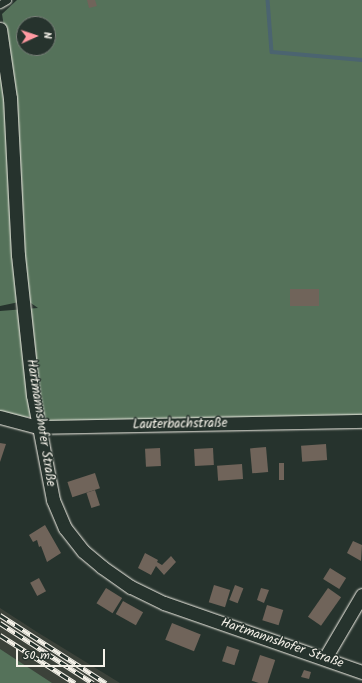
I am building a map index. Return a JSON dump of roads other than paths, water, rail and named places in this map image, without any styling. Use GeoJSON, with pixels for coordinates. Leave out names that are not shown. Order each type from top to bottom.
{"type":"FeatureCollection","features":[{"type":"Feature","properties":{"kind":"street","name":"Hartmannshofer Straße"},"geometry":{"type":"LineString","coordinates":[[0,29],[10,98],[14,215],[22,298],[38,428],[53,500],[65,528],[83,551],[102,567],[131,587],[164,603],[362,672]]}},
{"type":"Feature","properties":{"kind":"street","name":"Lauterbachstraße"},"geometry":{"type":"LineString","coordinates":[[0,417],[38,428],[362,421]]}},
{"type":"Feature","properties":{"kind":"street"},"geometry":{"type":"LineString","coordinates":[[325,658],[362,595]]}},
{"type":"Feature","properties":{"kind":"lane"},"geometry":{"type":"LineString","coordinates":[[0,4],[7,0]]}},
{"type":"Feature","properties":{"kind":"waterway"},"geometry":{"type":"LineString","coordinates":[[268,0],[272,52],[362,60]]}},
{"type":"Feature","properties":{"kind":"railway"},"geometry":{"type":"LineString","coordinates":[[0,615],[106,683]]}},
{"type":"Feature","properties":{"kind":"railway"},"geometry":{"type":"LineString","coordinates":[[0,623],[93,683]]}},
{"type":"Feature","properties":{"kind":"railway"},"geometry":{"type":"LineString","coordinates":[[0,635],[75,683]]}}]}
